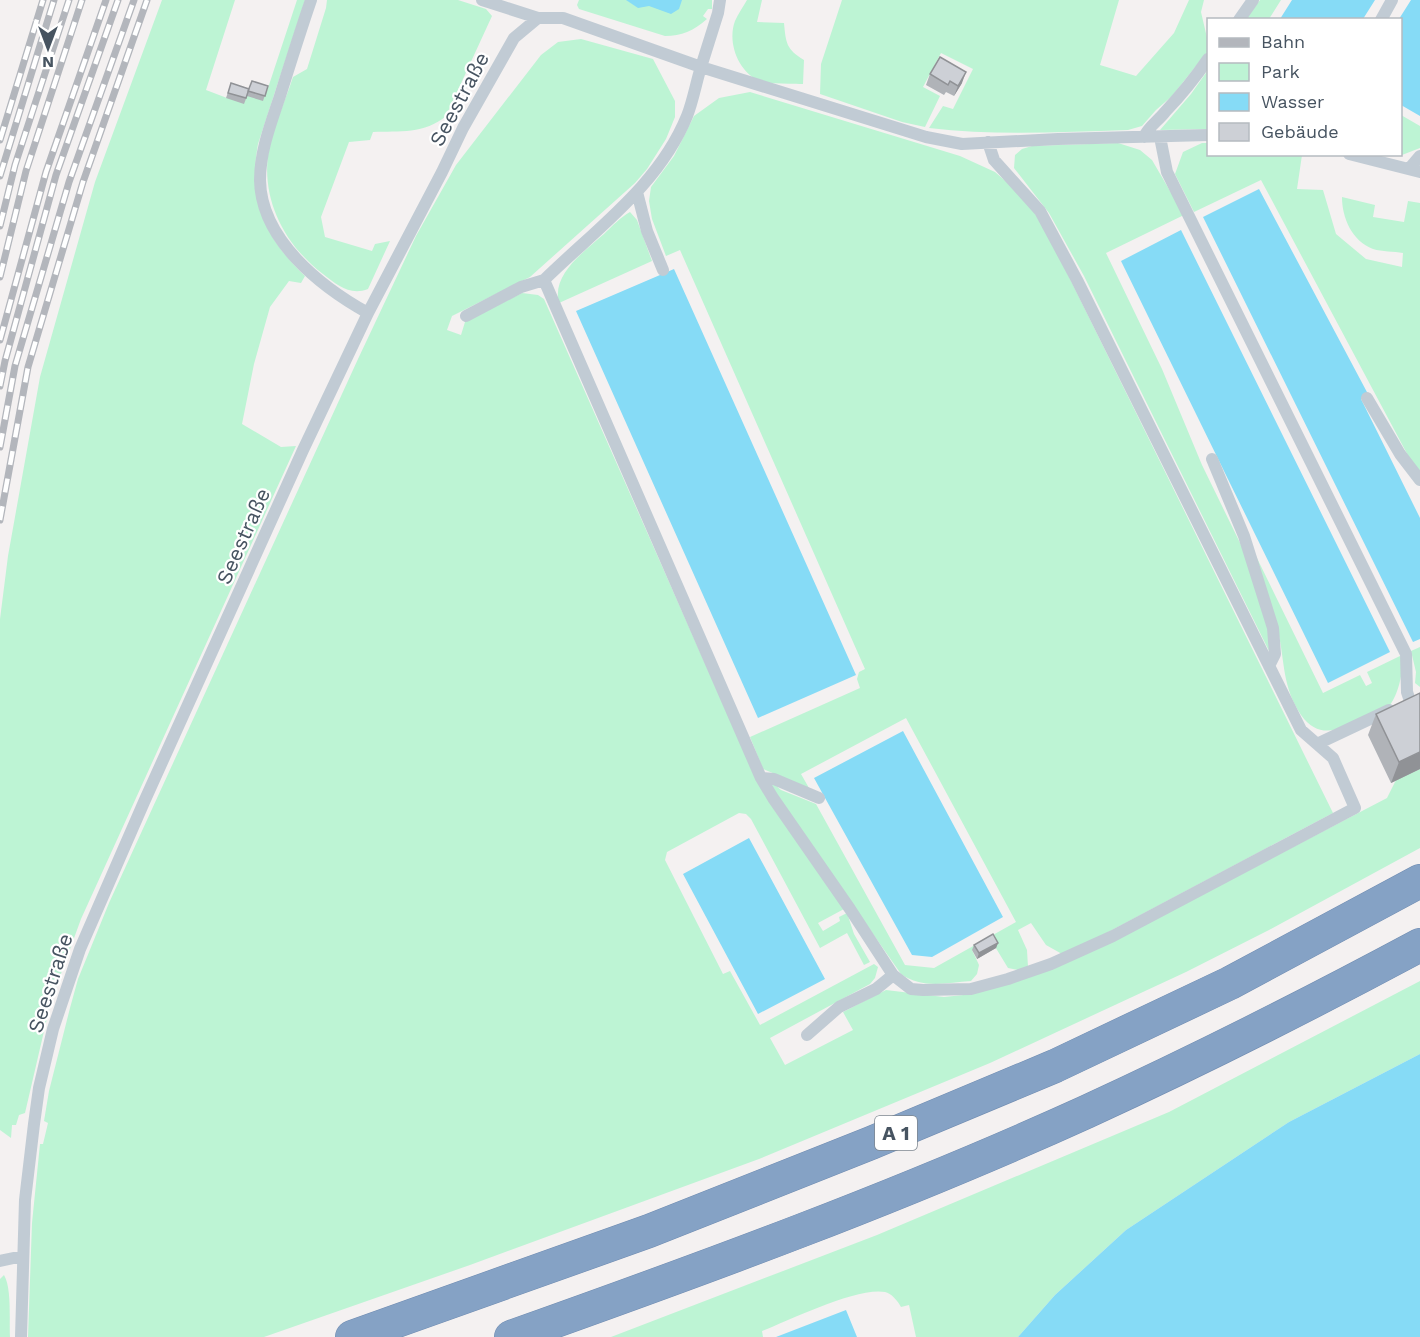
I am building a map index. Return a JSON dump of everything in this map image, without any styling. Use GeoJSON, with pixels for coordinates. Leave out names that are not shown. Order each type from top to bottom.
{"type":"FeatureCollection","features":[{"type":"Feature","properties":{"kind":"highway","name":"A 1"},"geometry":{"type":"LineString","coordinates":[[352,1337],[649,1231],[871,1143],[1055,1066],[1230,983],[1420,881]]}},
{"type":"Feature","properties":{"kind":"highway","name":"A 1"},"geometry":{"type":"LineString","coordinates":[[511,1337],[666,1282],[890,1195],[1085,1112],[1282,1019],[1420,945]]}},
{"type":"Feature","properties":{"kind":"lane"},"geometry":{"type":"LineString","coordinates":[[311,0],[264,145],[260,181],[263,201],[279,235],[298,261],[327,288],[368,313]]}},
{"type":"Feature","properties":{"kind":"lane"},"geometry":{"type":"LineString","coordinates":[[482,0],[538,18],[563,18],[701,67],[926,137],[962,144],[1207,135]]}},
{"type":"Feature","properties":{"kind":"lane"},"geometry":{"type":"LineString","coordinates":[[465,316],[521,288],[544,280],[637,192],[665,158],[687,115],[720,0]]}},
{"type":"Feature","properties":{"kind":"lane"},"geometry":{"type":"LineString","coordinates":[[718,13],[732,0]]}},
{"type":"Feature","properties":{"kind":"lane"},"geometry":{"type":"LineString","coordinates":[[1240,18],[1253,0]]}},
{"type":"Feature","properties":{"kind":"lane"},"geometry":{"type":"LineString","coordinates":[[1382,18],[1392,0]]}},
{"type":"Feature","properties":{"kind":"lane","name":"Seestraße"},"geometry":{"type":"LineString","coordinates":[[21,1337],[27,1178],[39,1088],[53,1029],[80,949],[303,450],[368,313],[463,128],[514,38],[538,18]]}},
{"type":"Feature","properties":{"kind":"lane"},"geometry":{"type":"LineString","coordinates":[[1144,137],[1146,130],[1174,103],[1207,62]]}},
{"type":"Feature","properties":{"kind":"lane"},"geometry":{"type":"LineString","coordinates":[[1160,137],[1167,172],[1406,654],[1407,692],[1415,698],[1317,744]]}},
{"type":"Feature","properties":{"kind":"lane"},"geometry":{"type":"LineString","coordinates":[[544,280],[761,778],[773,798],[893,975],[911,989],[943,991],[971,989],[1008,979],[1051,964],[1113,936],[1355,808],[1333,758],[1300,730],[1056,240],[1040,211],[994,160],[988,142]]}},
{"type":"Feature","properties":{"kind":"lane"},"geometry":{"type":"LineString","coordinates":[[1357,156],[1414,170],[1420,156]]}},
{"type":"Feature","properties":{"kind":"lane"},"geometry":{"type":"LineString","coordinates":[[637,192],[647,231],[663,270]]}},
{"type":"Feature","properties":{"kind":"lane"},"geometry":{"type":"LineString","coordinates":[[1367,398],[1400,454],[1420,480]]}},
{"type":"Feature","properties":{"kind":"lane"},"geometry":{"type":"LineString","coordinates":[[1212,459],[1244,536],[1273,628],[1275,654],[1269,666]]}},
{"type":"Feature","properties":{"kind":"lane"},"geometry":{"type":"LineString","coordinates":[[761,778],[774,779],[819,798]]}},
{"type":"Feature","properties":{"kind":"lane"},"geometry":{"type":"LineString","coordinates":[[807,1035],[839,1008],[876,989],[893,975]]}},
{"type":"Feature","properties":{"kind":"lane"},"geometry":{"type":"LineString","coordinates":[[0,1260],[23,1256]]}},
{"type":"Feature","properties":{"kind":"green space"},"geometry":{"type":"Polygon","coordinates":[[[162,0],[235,0],[206,90],[227,98],[267,91],[297,0],[305,0],[258,144],[256,182],[258,200],[270,232],[279,247],[305,276],[301,283],[289,281],[270,307],[254,364],[242,424],[281,447],[296,446],[81,919],[51,1001],[25,1113],[19,1115],[16,1125],[12,1125],[11,1138],[0,1130],[0,619],[8,556],[40,377],[95,182],[162,0]]]}},
{"type":"Feature","properties":{"kind":"green space"},"geometry":{"type":"Polygon","coordinates":[[[327,0],[458,0],[486,9],[492,16],[446,116],[421,129],[373,132],[370,140],[349,142],[321,217],[325,237],[372,251],[375,244],[390,241],[368,289],[361,291],[350,290],[339,285],[310,263],[298,250],[279,222],[273,206],[267,172],[272,135],[293,77],[307,69],[327,0]]]}},
{"type":"Feature","properties":{"kind":"green space"},"geometry":{"type":"Polygon","coordinates":[[[579,0],[712,0],[712,9],[708,9],[703,16],[707,19],[692,30],[665,36],[579,9],[577,5],[579,0]]]}},
{"type":"Feature","properties":{"kind":"green space"},"geometry":{"type":"Polygon","coordinates":[[[747,0],[762,0],[757,22],[784,23],[785,36],[790,49],[804,60],[803,84],[760,81],[752,77],[740,64],[732,38],[736,18],[747,0]]]}},
{"type":"Feature","properties":{"kind":"green space"},"geometry":{"type":"Polygon","coordinates":[[[842,0],[1119,0],[1100,65],[1136,76],[1174,33],[1189,0],[1204,0],[1201,12],[1207,38],[1207,52],[1172,96],[1142,126],[1128,130],[1004,133],[929,128],[943,106],[953,109],[973,69],[941,53],[923,87],[940,96],[925,127],[902,122],[820,94],[821,64],[842,0]]]}},
{"type":"Feature","properties":{"kind":"green space"},"geometry":{"type":"Polygon","coordinates":[[[1260,0],[1281,0],[1270,18],[1246,18],[1260,0]]]}},
{"type":"Feature","properties":{"kind":"green space"},"geometry":{"type":"Polygon","coordinates":[[[581,39],[653,59],[675,101],[675,117],[666,139],[635,183],[530,277],[452,316],[447,330],[461,335],[465,322],[522,293],[538,295],[544,299],[753,772],[844,909],[818,923],[823,931],[840,921],[839,917],[847,913],[854,934],[870,962],[864,965],[847,933],[820,948],[751,819],[746,814],[739,813],[667,852],[665,860],[723,974],[730,971],[760,1025],[874,964],[878,967],[875,978],[870,984],[770,1038],[785,1065],[853,1030],[843,1012],[886,990],[944,997],[973,994],[1117,939],[1387,798],[1396,780],[1420,769],[1420,848],[1186,972],[990,1063],[759,1159],[470,1265],[264,1337],[28,1337],[32,1223],[40,1144],[43,1144],[48,1123],[44,1121],[49,1091],[78,979],[109,903],[416,236],[456,165],[541,55],[558,42],[581,39]]]}},
{"type":"Feature","properties":{"kind":"green space"},"geometry":{"type":"Polygon","coordinates":[[[1207,71],[1207,129],[1160,130],[1207,71]]]}},
{"type":"Feature","properties":{"kind":"green space"},"geometry":{"type":"Polygon","coordinates":[[[750,92],[960,156],[995,172],[1023,196],[1045,228],[1333,813],[1097,938],[1062,954],[1046,945],[1031,923],[1018,930],[1027,950],[1028,967],[1018,970],[1008,968],[991,940],[972,950],[979,965],[977,974],[971,981],[926,983],[917,982],[901,974],[794,821],[771,785],[773,783],[781,790],[816,804],[905,965],[934,968],[1016,922],[906,718],[801,774],[809,788],[763,769],[750,737],[860,688],[857,679],[859,672],[865,669],[680,250],[666,256],[652,219],[649,201],[651,187],[674,156],[694,116],[719,98],[750,92]]]}},
{"type":"Feature","properties":{"kind":"green space"},"geometry":{"type":"Polygon","coordinates":[[[1402,116],[1420,126],[1420,148],[1402,155],[1402,116]]]}},
{"type":"Feature","properties":{"kind":"green space"},"geometry":{"type":"Polygon","coordinates":[[[1118,143],[1140,150],[1152,160],[1184,215],[1106,253],[1162,369],[1202,465],[1243,549],[1268,626],[1269,651],[1084,276],[1049,213],[1014,168],[1015,155],[1022,149],[1032,146],[1118,143]]]}},
{"type":"Feature","properties":{"kind":"green space"},"geometry":{"type":"Polygon","coordinates":[[[1207,143],[1207,156],[1302,156],[1297,189],[1323,190],[1336,234],[1366,259],[1402,267],[1403,253],[1373,249],[1354,235],[1346,221],[1342,197],[1375,205],[1373,217],[1404,222],[1408,201],[1420,203],[1420,474],[1412,463],[1261,180],[1194,212],[1175,174],[1183,152],[1207,143]]]}},
{"type":"Feature","properties":{"kind":"green space"},"geometry":{"type":"Polygon","coordinates":[[[630,212],[637,220],[652,261],[559,303],[560,282],[572,264],[630,212]]]}},
{"type":"Feature","properties":{"kind":"green space"},"geometry":{"type":"Polygon","coordinates":[[[1254,552],[1323,693],[1360,675],[1366,686],[1372,683],[1367,672],[1400,656],[1402,668],[1400,683],[1387,708],[1332,730],[1316,728],[1301,715],[1287,684],[1278,631],[1254,552]]]}},
{"type":"Feature","properties":{"kind":"green space"},"geometry":{"type":"Polygon","coordinates":[[[1420,647],[1420,687],[1415,683],[1416,672],[1411,651],[1420,647]]]}},
{"type":"Feature","properties":{"kind":"green space"},"geometry":{"type":"Polygon","coordinates":[[[1420,981],[1420,1054],[1289,1122],[1126,1230],[1055,1295],[1018,1337],[916,1337],[909,1305],[901,1307],[890,1294],[873,1292],[841,1299],[762,1331],[763,1337],[611,1337],[877,1235],[1169,1112],[1420,981]]]}},
{"type":"Feature","properties":{"kind":"green space"},"geometry":{"type":"Polygon","coordinates":[[[4,1275],[9,1296],[10,1337],[0,1337],[0,1279],[4,1275]]]}},
{"type":"Feature","properties":{"kind":"water"},"geometry":{"type":"Polygon","coordinates":[[[626,0],[682,0],[679,9],[671,14],[649,6],[638,8],[626,0]]]}},
{"type":"Feature","properties":{"kind":"water"},"geometry":{"type":"Polygon","coordinates":[[[1292,0],[1375,0],[1364,18],[1281,18],[1292,0]]]}},
{"type":"Feature","properties":{"kind":"water"},"geometry":{"type":"Polygon","coordinates":[[[1411,0],[1420,0],[1420,116],[1402,106],[1402,18],[1400,18],[1411,0]]]}},
{"type":"Feature","properties":{"kind":"water"},"geometry":{"type":"Polygon","coordinates":[[[1259,189],[1368,394],[1361,399],[1420,518],[1420,639],[1413,642],[1203,217],[1259,189]]]}},
{"type":"Feature","properties":{"kind":"water"},"geometry":{"type":"Polygon","coordinates":[[[1181,230],[1390,652],[1328,683],[1121,261],[1181,230]]]}},
{"type":"Feature","properties":{"kind":"water"},"geometry":{"type":"Polygon","coordinates":[[[674,269],[856,675],[758,718],[576,311],[674,269]]]}},
{"type":"Feature","properties":{"kind":"water"},"geometry":{"type":"Polygon","coordinates":[[[903,731],[1003,917],[932,957],[912,955],[814,778],[903,731]]]}},
{"type":"Feature","properties":{"kind":"water"},"geometry":{"type":"Polygon","coordinates":[[[749,838],[825,979],[758,1014],[683,874],[749,838]]]}},
{"type":"Feature","properties":{"kind":"water"},"geometry":{"type":"Polygon","coordinates":[[[1420,1054],[1420,1337],[1018,1337],[1055,1295],[1126,1230],[1289,1122],[1420,1054]]]}},
{"type":"Feature","properties":{"kind":"water"},"geometry":{"type":"Polygon","coordinates":[[[846,1310],[857,1337],[776,1337],[846,1310]]]}},
{"type":"Feature","properties":{"kind":"building"},"geometry":{"type":"Polygon","coordinates":[[[940,57],[966,72],[958,86],[950,81],[948,85],[930,74],[940,57]]]}},
{"type":"Feature","properties":{"kind":"building"},"geometry":{"type":"Polygon","coordinates":[[[252,81],[268,86],[265,96],[248,91],[252,81]]]}},
{"type":"Feature","properties":{"kind":"building"},"geometry":{"type":"Polygon","coordinates":[[[231,83],[249,89],[246,98],[228,93],[231,83]]]}},
{"type":"Feature","properties":{"kind":"building"},"geometry":{"type":"Polygon","coordinates":[[[1420,693],[1420,752],[1399,762],[1376,714],[1420,693]]]}},
{"type":"Feature","properties":{"kind":"building"},"geometry":{"type":"Polygon","coordinates":[[[993,934],[998,943],[979,953],[974,945],[993,934]]]}},
{"type":"Feature","properties":{"kind":"railway"},"geometry":{"type":"LineString","coordinates":[[0,140],[43,0]]}},
{"type":"Feature","properties":{"kind":"railway"},"geometry":{"type":"LineString","coordinates":[[0,176],[54,0]]}},
{"type":"Feature","properties":{"kind":"railway"},"geometry":{"type":"LineString","coordinates":[[0,226],[15,165],[69,0]]}},
{"type":"Feature","properties":{"kind":"railway"},"geometry":{"type":"LineString","coordinates":[[0,277],[26,171],[82,0]]}},
{"type":"Feature","properties":{"kind":"railway"},"geometry":{"type":"LineString","coordinates":[[0,340],[46,172],[106,0]]}},
{"type":"Feature","properties":{"kind":"railway"},"geometry":{"type":"LineString","coordinates":[[0,386],[56,175],[118,0]]}},
{"type":"Feature","properties":{"kind":"railway"},"geometry":{"type":"LineString","coordinates":[[0,447],[15,366],[69,182],[134,0]]}},
{"type":"Feature","properties":{"kind":"railway"},"geometry":{"type":"LineString","coordinates":[[0,520],[28,367],[83,182],[147,0]]}}]}
